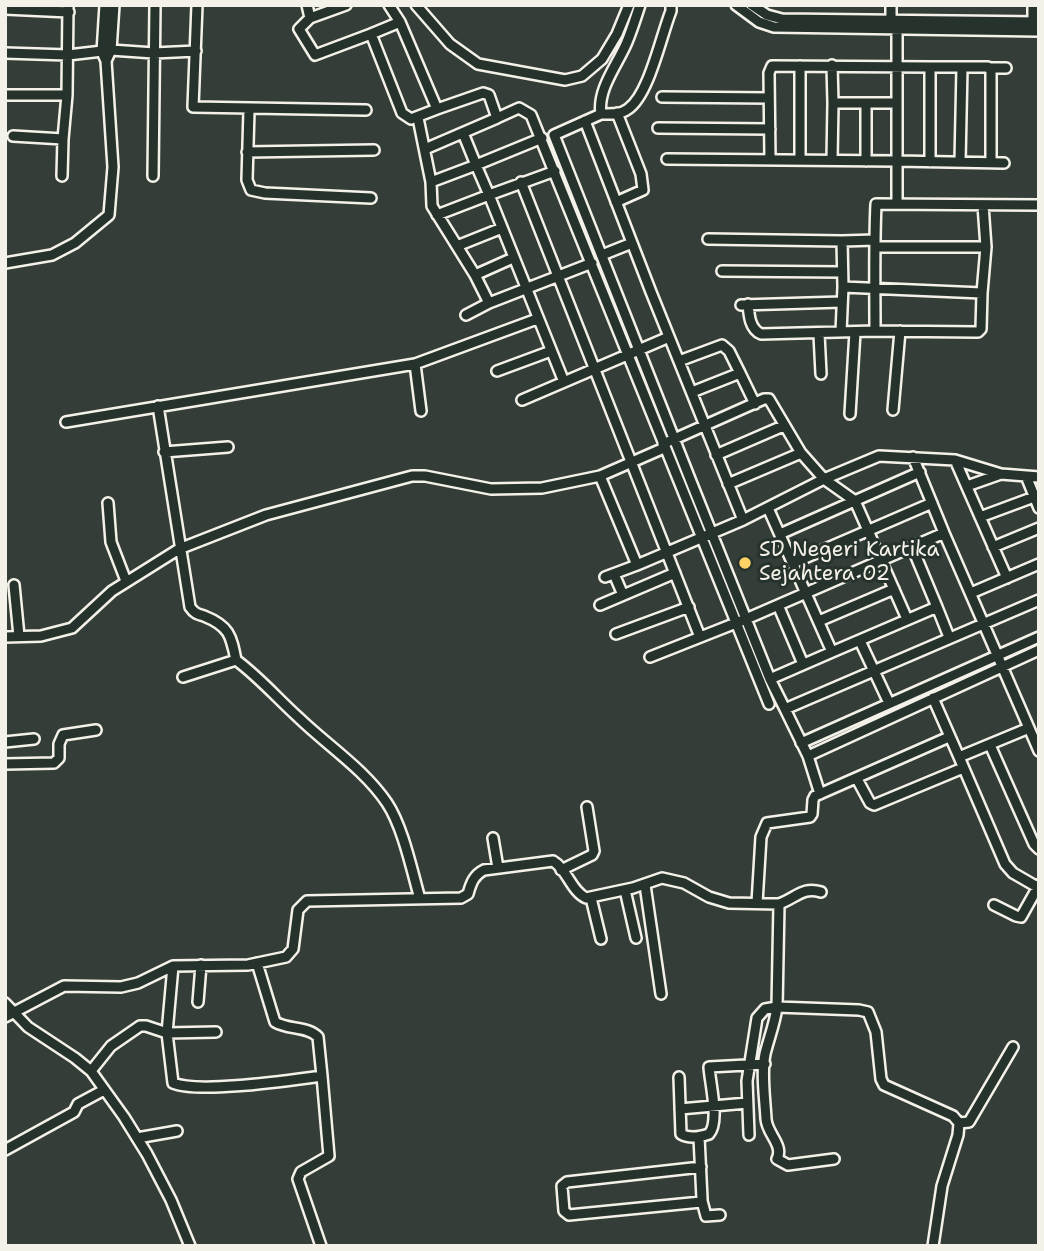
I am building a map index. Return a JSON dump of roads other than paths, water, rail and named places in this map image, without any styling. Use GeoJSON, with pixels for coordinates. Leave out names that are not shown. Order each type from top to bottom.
{"type":"FeatureCollection","features":[{"type":"Feature","properties":{"kind":"street"},"geometry":{"type":"LineString","coordinates":[[5,262],[52,255],[75,243],[109,215],[113,167],[105,5]]}},
{"type":"Feature","properties":{"kind":"street"},"geometry":{"type":"LineString","coordinates":[[107,54],[114,5]]}},
{"type":"Feature","properties":{"kind":"street"},"geometry":{"type":"LineString","coordinates":[[153,176],[155,5]]}},
{"type":"Feature","properties":{"kind":"street"},"geometry":{"type":"LineString","coordinates":[[197,5],[193,107],[366,110]]}},
{"type":"Feature","properties":{"kind":"street"},"geometry":{"type":"LineString","coordinates":[[307,5],[310,18]]}},
{"type":"Feature","properties":{"kind":"street"},"geometry":{"type":"LineString","coordinates":[[346,5],[310,18],[299,29],[315,55],[401,22]]}},
{"type":"Feature","properties":{"kind":"street"},"geometry":{"type":"LineString","coordinates":[[389,5],[401,22],[437,109]]}},
{"type":"Feature","properties":{"kind":"street"},"geometry":{"type":"LineString","coordinates":[[416,5],[450,44],[478,64],[565,80],[582,76],[602,60],[629,5]]}},
{"type":"Feature","properties":{"kind":"street"},"geometry":{"type":"LineString","coordinates":[[601,114],[599,105],[640,5]]}},
{"type":"Feature","properties":{"kind":"street"},"geometry":{"type":"LineString","coordinates":[[671,5],[651,71],[630,108],[617,113],[601,114],[554,135],[602,256],[633,353],[708,536],[735,623],[769,704]]}},
{"type":"Feature","properties":{"kind":"street"},"geometry":{"type":"LineString","coordinates":[[736,5],[759,22],[774,27],[866,24],[1036,27],[1033,5]]}},
{"type":"Feature","properties":{"kind":"street"},"geometry":{"type":"LineString","coordinates":[[751,5],[767,15],[782,19],[866,24]]}},
{"type":"Feature","properties":{"kind":"street"},"geometry":{"type":"LineString","coordinates":[[891,5],[896,66],[897,204]]}},
{"type":"Feature","properties":{"kind":"street"},"geometry":{"type":"LineString","coordinates":[[5,9],[69,9],[62,176]]}},
{"type":"Feature","properties":{"kind":"street"},"geometry":{"type":"LineString","coordinates":[[371,34],[402,114],[406,118],[418,118],[483,93],[488,96],[497,118]]}},
{"type":"Feature","properties":{"kind":"street"},"geometry":{"type":"LineString","coordinates":[[5,53],[68,55],[196,51]]}},
{"type":"Feature","properties":{"kind":"street"},"geometry":{"type":"LineString","coordinates":[[832,65],[832,160]]}},
{"type":"Feature","properties":{"kind":"street"},"geometry":{"type":"LineString","coordinates":[[770,160],[769,98],[771,68],[775,66],[1006,68]]}},
{"type":"Feature","properties":{"kind":"street"},"geometry":{"type":"LineString","coordinates":[[800,66],[800,160]]}},
{"type":"Feature","properties":{"kind":"street"},"geometry":{"type":"LineString","coordinates":[[929,162],[930,67]]}},
{"type":"Feature","properties":{"kind":"street"},"geometry":{"type":"LineString","coordinates":[[960,162],[962,67]]}},
{"type":"Feature","properties":{"kind":"street"},"geometry":{"type":"LineString","coordinates":[[990,68],[991,162]]}},
{"type":"Feature","properties":{"kind":"street"},"geometry":{"type":"LineString","coordinates":[[5,95],[67,96]]}},
{"type":"Feature","properties":{"kind":"street"},"geometry":{"type":"LineString","coordinates":[[662,97],[769,98]]}},
{"type":"Feature","properties":{"kind":"street"},"geometry":{"type":"LineString","coordinates":[[833,103],[897,103]]}},
{"type":"Feature","properties":{"kind":"street"},"geometry":{"type":"LineString","coordinates":[[866,103],[866,161]]}},
{"type":"Feature","properties":{"kind":"street"},"geometry":{"type":"LineString","coordinates":[[425,149],[523,108],[531,115],[708,536],[770,679],[808,756],[820,794]]}},
{"type":"Feature","properties":{"kind":"street"},"geometry":{"type":"LineString","coordinates":[[248,110],[247,180],[248,186],[255,192],[371,198]]}},
{"type":"Feature","properties":{"kind":"street"},"geometry":{"type":"LineString","coordinates":[[616,202],[643,190],[641,174],[617,113]]}},
{"type":"Feature","properties":{"kind":"street"},"geometry":{"type":"LineString","coordinates":[[418,118],[431,182],[431,203],[489,303]]}},
{"type":"Feature","properties":{"kind":"street"},"geometry":{"type":"LineString","coordinates":[[585,121],[743,520]]}},
{"type":"Feature","properties":{"kind":"street"},"geometry":{"type":"LineString","coordinates":[[658,128],[770,129]]}},
{"type":"Feature","properties":{"kind":"street"},"geometry":{"type":"LineString","coordinates":[[463,134],[564,382]]}},
{"type":"Feature","properties":{"kind":"street"},"geometry":{"type":"LineString","coordinates":[[13,136],[63,139]]}},
{"type":"Feature","properties":{"kind":"street"},"geometry":{"type":"LineString","coordinates":[[431,182],[542,138]]}},
{"type":"Feature","properties":{"kind":"street"},"geometry":{"type":"LineString","coordinates":[[247,152],[374,150]]}},
{"type":"Feature","properties":{"kind":"street"},"geometry":{"type":"LineString","coordinates":[[667,159],[1004,163]]}},
{"type":"Feature","properties":{"kind":"street"},"geometry":{"type":"LineString","coordinates":[[438,215],[555,171]]}},
{"type":"Feature","properties":{"kind":"street"},"geometry":{"type":"LineString","coordinates":[[521,182],[701,637]]}},
{"type":"Feature","properties":{"kind":"street"},"geometry":{"type":"LineString","coordinates":[[875,331],[876,204],[1039,205]]}},
{"type":"Feature","properties":{"kind":"street"},"geometry":{"type":"LineString","coordinates":[[842,302],[745,304],[757,332],[768,336],[875,331],[980,331],[986,247],[983,205]]}},
{"type":"Feature","properties":{"kind":"street"},"geometry":{"type":"LineString","coordinates":[[457,246],[502,228]]}},
{"type":"Feature","properties":{"kind":"street"},"geometry":{"type":"LineString","coordinates":[[709,239],[986,247]]}},
{"type":"Feature","properties":{"kind":"street"},"geometry":{"type":"LineString","coordinates":[[841,332],[842,241]]}},
{"type":"Feature","properties":{"kind":"street"},"geometry":{"type":"LineString","coordinates":[[602,256],[632,243]]}},
{"type":"Feature","properties":{"kind":"street"},"geometry":{"type":"LineString","coordinates":[[475,275],[513,258]]}},
{"type":"Feature","properties":{"kind":"street"},"geometry":{"type":"LineString","coordinates":[[466,314],[592,263]]}},
{"type":"Feature","properties":{"kind":"street"},"geometry":{"type":"LineString","coordinates":[[722,271],[842,272]]}},
{"type":"Feature","properties":{"kind":"street"},"geometry":{"type":"LineString","coordinates":[[843,287],[982,292]]}},
{"type":"Feature","properties":{"kind":"street"},"geometry":{"type":"LineString","coordinates":[[66,422],[415,364],[537,319]]}},
{"type":"Feature","properties":{"kind":"street"},"geometry":{"type":"LineString","coordinates":[[893,411],[900,331]]}},
{"type":"Feature","properties":{"kind":"street"},"geometry":{"type":"LineString","coordinates":[[850,414],[855,332]]}},
{"type":"Feature","properties":{"kind":"street"},"geometry":{"type":"LineString","coordinates":[[819,334],[821,374]]}},
{"type":"Feature","properties":{"kind":"street"},"geometry":{"type":"LineString","coordinates":[[522,400],[669,337]]}},
{"type":"Feature","properties":{"kind":"street"},"geometry":{"type":"LineString","coordinates":[[679,361],[722,345],[729,351],[755,404]]}},
{"type":"Feature","properties":{"kind":"street"},"geometry":{"type":"LineString","coordinates":[[497,371],[551,351]]}},
{"type":"Feature","properties":{"kind":"street"},"geometry":{"type":"LineString","coordinates":[[415,364],[421,411]]}},
{"type":"Feature","properties":{"kind":"street"},"geometry":{"type":"LineString","coordinates":[[692,392],[740,373]]}},
{"type":"Feature","properties":{"kind":"street"},"geometry":{"type":"LineString","coordinates":[[5,637],[55,634],[72,628],[126,581],[179,549],[266,515],[404,478],[425,476],[491,489],[518,490],[562,486],[600,476],[764,399],[769,399],[801,453],[824,479],[855,501],[907,619]]}},
{"type":"Feature","properties":{"kind":"street"},"geometry":{"type":"LineString","coordinates":[[158,406],[190,607],[193,612],[216,622],[228,631],[236,660],[254,673],[301,720],[348,760],[387,803],[401,837],[420,899]]}},
{"type":"Feature","properties":{"kind":"street"},"geometry":{"type":"LineString","coordinates":[[716,455],[783,426]]}},
{"type":"Feature","properties":{"kind":"street"},"geometry":{"type":"LineString","coordinates":[[164,452],[228,447]]}},
{"type":"Feature","properties":{"kind":"street"},"geometry":{"type":"LineString","coordinates":[[728,484],[801,453]]}},
{"type":"Feature","properties":{"kind":"street"},"geometry":{"type":"LineString","coordinates":[[623,595],[610,576],[708,536],[874,457],[955,460],[1001,474],[1039,477]]}},
{"type":"Feature","properties":{"kind":"street"},"geometry":{"type":"LineString","coordinates":[[913,457],[1033,731],[1039,751]]}},
{"type":"Feature","properties":{"kind":"street"},"geometry":{"type":"LineString","coordinates":[[955,460],[1007,578]]}},
{"type":"Feature","properties":{"kind":"street"},"geometry":{"type":"LineString","coordinates":[[780,534],[919,472]]}},
{"type":"Feature","properties":{"kind":"street"},"geometry":{"type":"LineString","coordinates":[[967,486],[1001,474]]}},
{"type":"Feature","properties":{"kind":"street"},"geometry":{"type":"LineString","coordinates":[[600,476],[638,565]]}},
{"type":"Feature","properties":{"kind":"street"},"geometry":{"type":"LineString","coordinates":[[1026,476],[1039,508]]}},
{"type":"Feature","properties":{"kind":"street"},"geometry":{"type":"LineString","coordinates":[[980,517],[1034,497]]}},
{"type":"Feature","properties":{"kind":"street"},"geometry":{"type":"LineString","coordinates":[[108,503],[111,542],[126,581]]}},
{"type":"Feature","properties":{"kind":"street"},"geometry":{"type":"LineString","coordinates":[[793,563],[932,503]]}},
{"type":"Feature","properties":{"kind":"street"},"geometry":{"type":"LineString","coordinates":[[768,508],[832,652]]}},
{"type":"Feature","properties":{"kind":"street"},"geometry":{"type":"LineString","coordinates":[[993,547],[1039,528]]}},
{"type":"Feature","properties":{"kind":"street"},"geometry":{"type":"LineString","coordinates":[[650,657],[746,619],[944,533]]}},
{"type":"Feature","properties":{"kind":"street"},"geometry":{"type":"LineString","coordinates":[[912,547],[949,637]]}},
{"type":"Feature","properties":{"kind":"street"},"geometry":{"type":"LineString","coordinates":[[971,593],[1039,564]]}},
{"type":"Feature","properties":{"kind":"street"},"geometry":{"type":"LineString","coordinates":[[600,605],[675,573]]}},
{"type":"Feature","properties":{"kind":"street"},"geometry":{"type":"LineString","coordinates":[[14,585],[19,636]]}},
{"type":"Feature","properties":{"kind":"street"},"geometry":{"type":"LineString","coordinates":[[819,621],[894,589]]}},
{"type":"Feature","properties":{"kind":"street"},"geometry":{"type":"LineString","coordinates":[[785,709],[1039,600]]}},
{"type":"Feature","properties":{"kind":"street"},"geometry":{"type":"LineString","coordinates":[[778,605],[803,664]]}},
{"type":"Feature","properties":{"kind":"street"},"geometry":{"type":"LineString","coordinates":[[615,634],[689,607]]}},
{"type":"Feature","properties":{"kind":"street"},"geometry":{"type":"LineString","coordinates":[[770,679],[937,607]]}},
{"type":"Feature","properties":{"kind":"street"},"geometry":{"type":"LineString","coordinates":[[801,743],[1039,637]]}},
{"type":"Feature","properties":{"kind":"street"},"geometry":{"type":"LineString","coordinates":[[860,641],[889,703]]}},
{"type":"Feature","properties":{"kind":"street"},"geometry":{"type":"LineString","coordinates":[[808,756],[1039,650]]}},
{"type":"Feature","properties":{"kind":"street"},"geometry":{"type":"LineString","coordinates":[[183,677],[236,660]]}},
{"type":"Feature","properties":{"kind":"street"},"geometry":{"type":"LineString","coordinates":[[933,698],[1005,864],[1013,873],[1038,887],[1021,916],[994,905]]}},
{"type":"Feature","properties":{"kind":"street"},"geometry":{"type":"LineString","coordinates":[[5,764],[54,764],[59,758],[59,744],[63,735],[96,730]]}},
{"type":"Feature","properties":{"kind":"street"},"geometry":{"type":"LineString","coordinates":[[959,757],[1033,731]]}},
{"type":"Feature","properties":{"kind":"street"},"geometry":{"type":"LineString","coordinates":[[757,903],[764,826],[771,822],[810,817],[813,800],[820,794],[949,737]]}},
{"type":"Feature","properties":{"kind":"street"},"geometry":{"type":"LineString","coordinates":[[5,742],[34,739]]}},
{"type":"Feature","properties":{"kind":"street"},"geometry":{"type":"LineString","coordinates":[[989,745],[1034,844],[1039,849]]}},
{"type":"Feature","properties":{"kind":"street"},"geometry":{"type":"LineString","coordinates":[[857,779],[870,803],[874,805],[963,768]]}},
{"type":"Feature","properties":{"kind":"street"},"geometry":{"type":"LineString","coordinates":[[561,870],[592,855],[594,851],[587,807]]}},
{"type":"Feature","properties":{"kind":"street"},"geometry":{"type":"LineString","coordinates":[[493,838],[498,868]]}},
{"type":"Feature","properties":{"kind":"street"},"geometry":{"type":"LineString","coordinates":[[9,1014],[64,986],[129,986],[173,966],[257,963],[289,955],[293,949],[298,911],[307,901],[466,897],[477,873],[498,868],[550,861],[559,864],[583,898],[645,885],[652,880],[668,879],[684,883],[719,900],[779,904],[810,889],[821,892]]}},
{"type":"Feature","properties":{"kind":"street"},"geometry":{"type":"LineString","coordinates":[[645,885],[661,994]]}},
{"type":"Feature","properties":{"kind":"street"},"geometry":{"type":"LineString","coordinates":[[625,890],[636,938]]}},
{"type":"Feature","properties":{"kind":"street"},"geometry":{"type":"LineString","coordinates":[[591,898],[601,939]]}},
{"type":"Feature","properties":{"kind":"street"},"geometry":{"type":"LineString","coordinates":[[779,904],[778,1006],[765,1064],[766,1124],[779,1147],[777,1159],[788,1166],[834,1159]]}},
{"type":"Feature","properties":{"kind":"street"},"geometry":{"type":"LineString","coordinates":[[257,963],[275,1022],[313,1032],[318,1037],[330,1156],[300,1172],[298,1179],[321,1246]]}},
{"type":"Feature","properties":{"kind":"street"},"geometry":{"type":"LineString","coordinates":[[198,1002],[201,965]]}},
{"type":"Feature","properties":{"kind":"street"},"geometry":{"type":"LineString","coordinates":[[173,966],[167,1033],[173,1083],[262,1083],[322,1076]]}},
{"type":"Feature","properties":{"kind":"street"},"geometry":{"type":"LineString","coordinates":[[5,1003],[9,1014],[91,1071],[137,1139],[171,1200],[190,1246]]}},
{"type":"Feature","properties":{"kind":"street"},"geometry":{"type":"LineString","coordinates":[[748,1135],[748,1064],[758,1014],[778,1006],[868,1012],[876,1032],[884,1085],[953,1116],[959,1123],[958,1135],[942,1186],[933,1246]]}},
{"type":"Feature","properties":{"kind":"street"},"geometry":{"type":"LineString","coordinates":[[91,1071],[111,1046],[140,1026],[167,1033],[216,1032]]}},
{"type":"Feature","properties":{"kind":"street"},"geometry":{"type":"LineString","coordinates":[[959,1123],[969,1122],[1013,1046]]}},
{"type":"Feature","properties":{"kind":"street"},"geometry":{"type":"LineString","coordinates":[[679,1077],[681,1134],[685,1137],[699,1137],[712,1131],[713,1105],[709,1067],[765,1064]]}},
{"type":"Feature","properties":{"kind":"street"},"geometry":{"type":"LineString","coordinates":[[5,1150],[74,1112],[78,1104],[104,1090]]}},
{"type":"Feature","properties":{"kind":"street"},"geometry":{"type":"LineString","coordinates":[[680,1109],[747,1103]]}},
{"type":"Feature","properties":{"kind":"street"},"geometry":{"type":"LineString","coordinates":[[137,1139],[177,1131]]}},
{"type":"Feature","properties":{"kind":"street"},"geometry":{"type":"LineString","coordinates":[[699,1137],[702,1201],[706,1216],[720,1215]]}},
{"type":"Feature","properties":{"kind":"street"},"geometry":{"type":"LineString","coordinates":[[701,1167],[567,1182],[562,1186],[564,1211],[569,1215],[702,1201]]}},
{"type":"Feature","properties":{"kind":"place","name":"SD Negeri Kartika Sejahtera 02"},"geometry":{"type":"Point","coordinates":[745,563]}}]}
